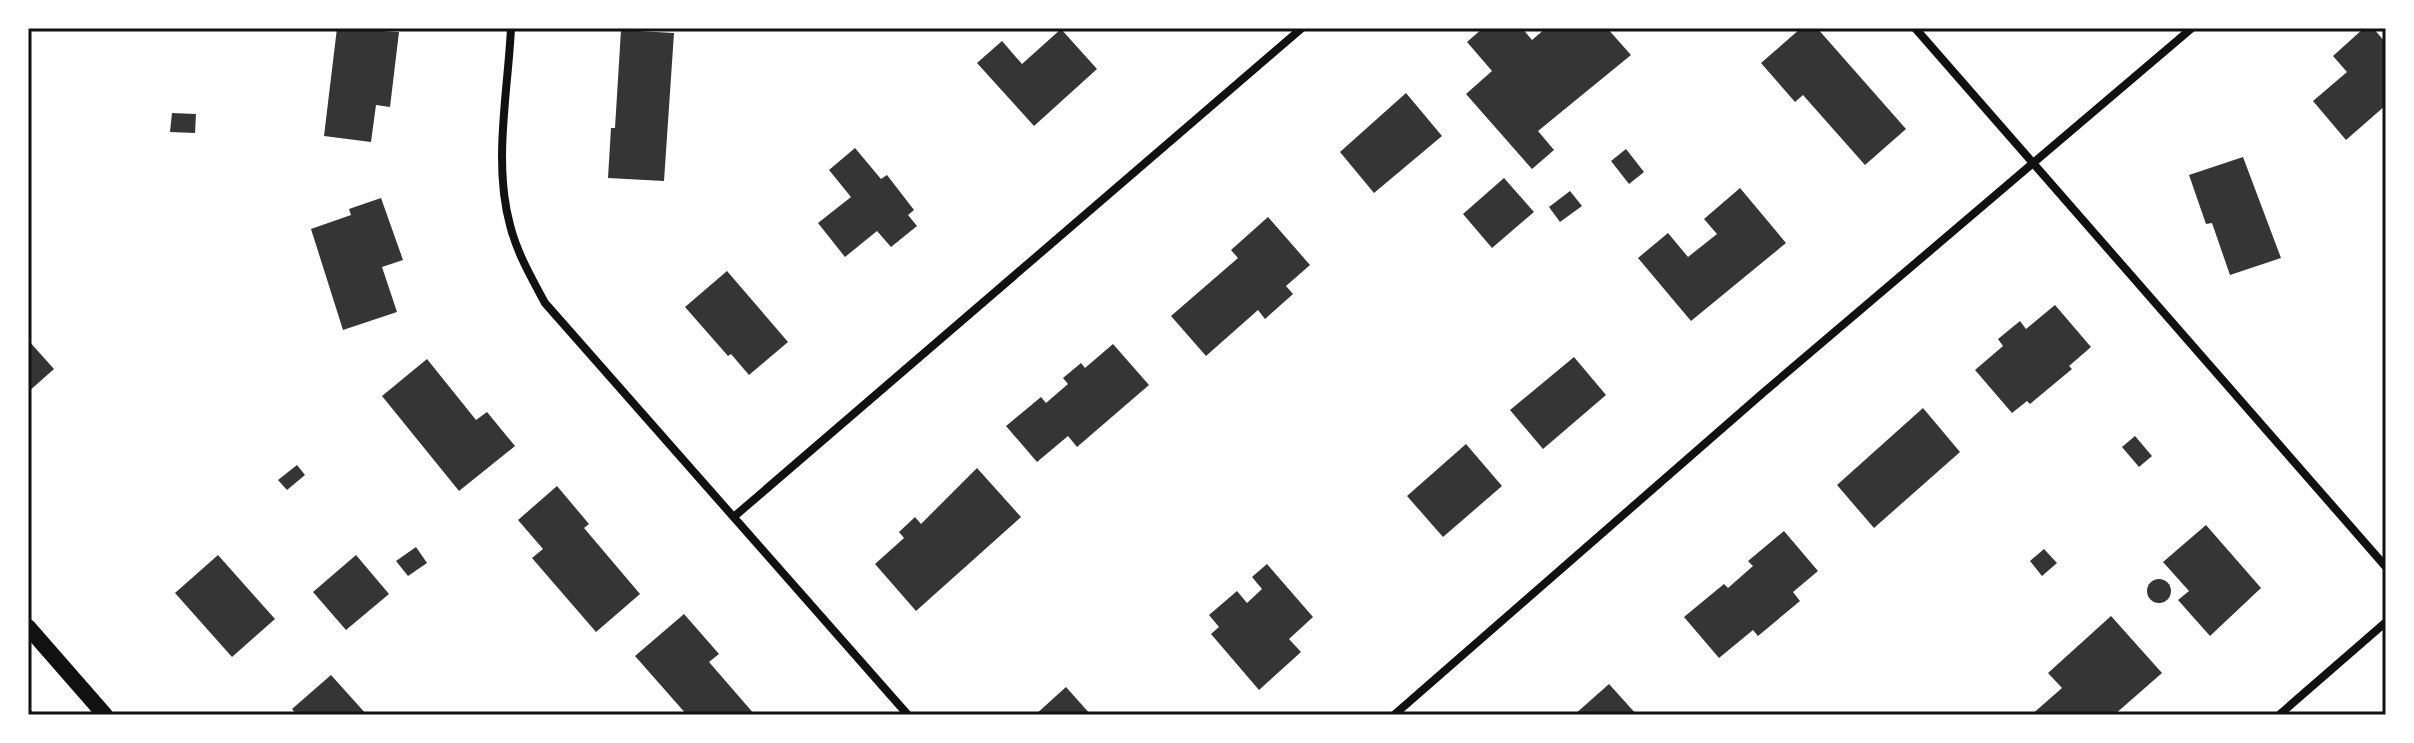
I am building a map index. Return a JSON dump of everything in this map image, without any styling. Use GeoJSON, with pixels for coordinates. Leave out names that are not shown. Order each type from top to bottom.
{"type":"FeatureCollection","features":[{"type":"Feature","properties":{"kind":"main road"},"geometry":{"type":"LineString","coordinates":[[28,627],[105,715]]}},
{"type":"Feature","properties":{"kind":"street"},"geometry":{"type":"LineString","coordinates":[[511,28],[503,172],[509,223],[522,261],[558,319],[736,515],[908,715]]}},
{"type":"Feature","properties":{"kind":"street"},"geometry":{"type":"LineString","coordinates":[[736,515],[1302,28]]}},
{"type":"Feature","properties":{"kind":"street"},"geometry":{"type":"LineString","coordinates":[[1915,28],[2386,567]]}},
{"type":"Feature","properties":{"kind":"street"},"geometry":{"type":"LineString","coordinates":[[1394,715],[1764,392],[2192,28]]}},
{"type":"Feature","properties":{"kind":"street"},"geometry":{"type":"LineString","coordinates":[[2279,715],[2386,622]]}},
{"type":"Feature","properties":{"kind":"building"},"geometry":{"type":"Polygon","coordinates":[[[337,28],[399,32],[390,107],[376,105],[371,142],[324,136],[337,28]]]}},
{"type":"Feature","properties":{"kind":"building"},"geometry":{"type":"Polygon","coordinates":[[[1483,28],[1522,28],[1532,40],[1546,28],[1607,28],[1631,55],[1538,131],[1554,150],[1532,169],[1466,94],[1492,71],[1467,42],[1483,28]]]}},
{"type":"Feature","properties":{"kind":"building"},"geometry":{"type":"Polygon","coordinates":[[[1801,28],[1817,28],[1906,129],[1865,165],[1803,95],[1795,102],[1761,63],[1801,28]]]}},
{"type":"Feature","properties":{"kind":"building"},"geometry":{"type":"Polygon","coordinates":[[[2364,28],[2373,28],[2386,43],[2386,105],[2346,140],[2313,101],[2347,72],[2333,56],[2364,28]]]}},
{"type":"Feature","properties":{"kind":"building"},"geometry":{"type":"Polygon","coordinates":[[[1061,29],[1097,69],[1034,126],[977,63],[1002,41],[1022,64],[1061,29]]]}},
{"type":"Feature","properties":{"kind":"building"},"geometry":{"type":"Polygon","coordinates":[[[621,30],[674,33],[664,181],[608,178],[611,128],[615,128],[621,30]]]}},
{"type":"Feature","properties":{"kind":"building"},"geometry":{"type":"Polygon","coordinates":[[[1406,93],[1442,136],[1374,193],[1340,152],[1406,93]]]}},
{"type":"Feature","properties":{"kind":"building"},"geometry":{"type":"Polygon","coordinates":[[[172,113],[196,114],[195,133],[170,132],[172,113]]]}},
{"type":"Feature","properties":{"kind":"building"},"geometry":{"type":"Polygon","coordinates":[[[855,148],[881,179],[887,175],[914,210],[908,215],[917,226],[891,247],[877,231],[845,257],[818,223],[851,197],[829,170],[855,148]]]}},
{"type":"Feature","properties":{"kind":"building"},"geometry":{"type":"Polygon","coordinates":[[[1626,149],[1644,172],[1629,184],[1611,161],[1626,149]]]}},
{"type":"Feature","properties":{"kind":"building"},"geometry":{"type":"Polygon","coordinates":[[[2243,157],[2281,258],[2230,275],[2212,223],[2206,224],[2189,175],[2243,157]]]}},
{"type":"Feature","properties":{"kind":"building"},"geometry":{"type":"Polygon","coordinates":[[[1504,178],[1534,212],[1492,248],[1463,214],[1504,178]]]}},
{"type":"Feature","properties":{"kind":"building"},"geometry":{"type":"Polygon","coordinates":[[[1740,188],[1786,243],[1691,321],[1638,258],[1668,233],[1688,257],[1717,234],[1704,219],[1740,188]]]}},
{"type":"Feature","properties":{"kind":"building"},"geometry":{"type":"Polygon","coordinates":[[[1570,191],[1582,206],[1560,222],[1549,207],[1570,191]]]}},
{"type":"Feature","properties":{"kind":"building"},"geometry":{"type":"Polygon","coordinates":[[[381,198],[403,260],[382,267],[397,312],[343,330],[311,229],[351,215],[349,209],[381,198]]]}},
{"type":"Feature","properties":{"kind":"building"},"geometry":{"type":"Polygon","coordinates":[[[1268,217],[1310,265],[1286,286],[1293,294],[1265,319],[1258,310],[1206,356],[1171,316],[1238,258],[1231,250],[1268,217]]]}},
{"type":"Feature","properties":{"kind":"building"},"geometry":{"type":"Polygon","coordinates":[[[727,271],[788,342],[749,375],[685,307],[727,271]]]}},
{"type":"Feature","properties":{"kind":"building"},"geometry":{"type":"Polygon","coordinates":[[[2055,305],[2091,347],[2069,366],[2072,369],[2030,404],[2027,401],[2012,413],[1975,370],[2003,346],[1998,339],[2020,321],[2026,329],[2055,305]]]}},
{"type":"Feature","properties":{"kind":"building"},"geometry":{"type":"Polygon","coordinates":[[[28,340],[54,369],[28,392],[28,340]]]}},
{"type":"Feature","properties":{"kind":"building"},"geometry":{"type":"Polygon","coordinates":[[[1113,344],[1149,385],[1077,447],[1068,436],[1037,462],[1006,426],[1041,397],[1046,403],[1068,384],[1063,378],[1081,363],[1085,368],[1113,344]]]}},
{"type":"Feature","properties":{"kind":"building"},"geometry":{"type":"Polygon","coordinates":[[[1574,357],[1606,395],[1543,449],[1510,410],[1574,357]]]}},
{"type":"Feature","properties":{"kind":"building"},"geometry":{"type":"Polygon","coordinates":[[[427,359],[476,420],[487,412],[515,446],[459,491],[382,396],[427,359]]]}},
{"type":"Feature","properties":{"kind":"building"},"geometry":{"type":"Polygon","coordinates":[[[1923,408],[1960,452],[1874,528],[1837,485],[1923,408]]]}},
{"type":"Feature","properties":{"kind":"building"},"geometry":{"type":"Polygon","coordinates":[[[2135,436],[2152,456],[2139,467],[2122,447],[2135,436]]]}},
{"type":"Feature","properties":{"kind":"building"},"geometry":{"type":"Polygon","coordinates":[[[1466,444],[1502,486],[1443,537],[1407,496],[1466,444]]]}},
{"type":"Feature","properties":{"kind":"building"},"geometry":{"type":"Polygon","coordinates":[[[297,465],[305,475],[287,490],[278,480],[297,465]]]}},
{"type":"Feature","properties":{"kind":"building"},"geometry":{"type":"Polygon","coordinates":[[[977,468],[1021,517],[916,611],[875,564],[904,538],[899,532],[915,517],[921,524],[977,468]]]}},
{"type":"Feature","properties":{"kind":"building"},"geometry":{"type":"Polygon","coordinates":[[[557,486],[589,524],[584,528],[640,594],[596,632],[532,558],[543,549],[518,520],[557,486]]]}},
{"type":"Feature","properties":{"kind":"building"},"geometry":{"type":"Polygon","coordinates":[[[2206,525],[2261,588],[2210,636],[2178,600],[2189,591],[2163,562],[2206,525]]]}},
{"type":"Feature","properties":{"kind":"building"},"geometry":{"type":"Polygon","coordinates":[[[1784,531],[1818,571],[1793,592],[1800,601],[1758,636],[1753,630],[1719,658],[1684,617],[1724,584],[1728,588],[1753,566],[1748,561],[1784,531]]]}},
{"type":"Feature","properties":{"kind":"building"},"geometry":{"type":"Polygon","coordinates":[[[416,547],[427,563],[408,576],[396,561],[416,547]]]}},
{"type":"Feature","properties":{"kind":"building"},"geometry":{"type":"Polygon","coordinates":[[[2044,549],[2057,563],[2042,576],[2030,561],[2044,549]]]}},
{"type":"Feature","properties":{"kind":"building"},"geometry":{"type":"Polygon","coordinates":[[[218,555],[275,619],[232,657],[175,593],[218,555]]]}},
{"type":"Feature","properties":{"kind":"building"},"geometry":{"type":"Polygon","coordinates":[[[356,555],[389,594],[346,630],[313,592],[356,555]]]}},
{"type":"Feature","properties":{"kind":"building"},"geometry":{"type":"Polygon","coordinates":[[[1267,564],[1313,617],[1289,639],[1301,652],[1259,690],[1211,634],[1219,627],[1209,615],[1237,591],[1247,603],[1262,589],[1252,577],[1267,564]]]}},
{"type":"Feature","properties":{"kind":"building"},"geometry":{"type":"Polygon","coordinates":[[[2159,579],[2168,582],[2171,591],[2168,600],[2159,603],[2150,600],[2147,591],[2150,582],[2159,579]]]}},
{"type":"Feature","properties":{"kind":"building"},"geometry":{"type":"Polygon","coordinates":[[[684,614],[719,654],[709,662],[755,715],[687,715],[635,656],[684,614]]]}},
{"type":"Feature","properties":{"kind":"building"},"geometry":{"type":"Polygon","coordinates":[[[2111,616],[2162,673],[2114,715],[2031,715],[2062,688],[2048,673],[2111,616]]]}},
{"type":"Feature","properties":{"kind":"building"},"geometry":{"type":"Polygon","coordinates":[[[331,675],[367,715],[297,715],[292,709],[331,675]]]}},
{"type":"Feature","properties":{"kind":"building"},"geometry":{"type":"Polygon","coordinates":[[[1609,684],[1637,715],[1574,715],[1609,684]]]}},
{"type":"Feature","properties":{"kind":"building"},"geometry":{"type":"Polygon","coordinates":[[[1066,687],[1091,715],[1035,715],[1066,687]]]}}]}
